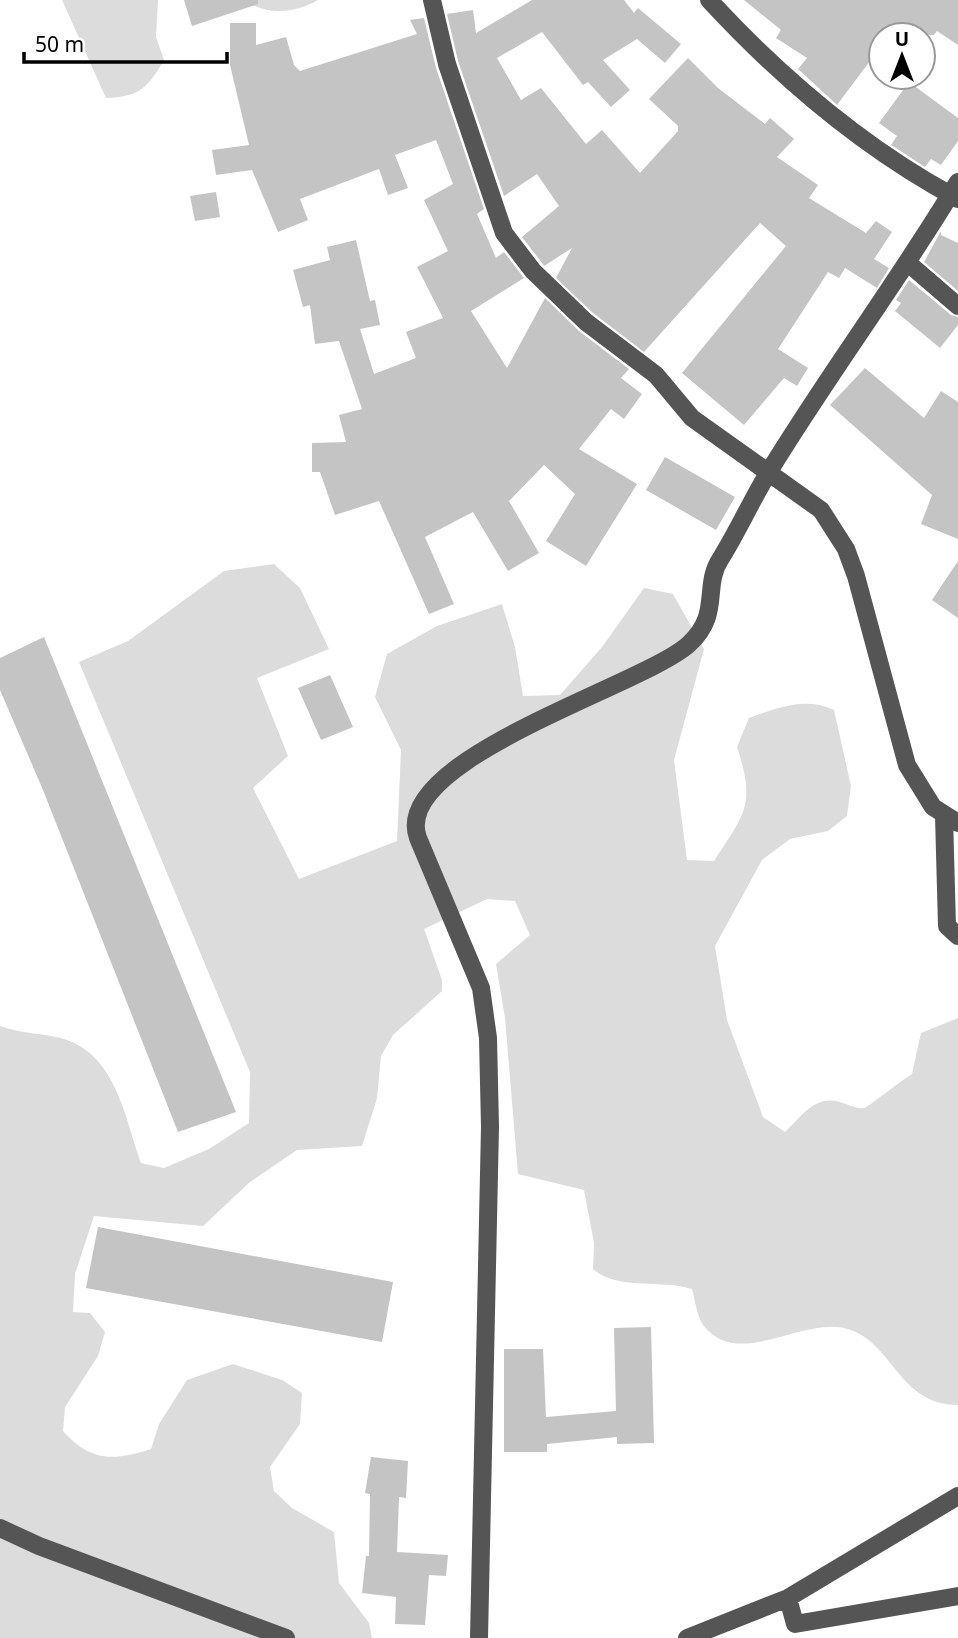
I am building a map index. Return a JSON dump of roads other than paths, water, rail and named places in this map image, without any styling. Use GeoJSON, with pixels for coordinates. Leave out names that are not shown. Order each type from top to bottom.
{"type":"FeatureCollection","features":[{"type":"Feature","properties":{"kind":"street"},"geometry":{"type":"LineString","coordinates":[[432,0],[447,64],[504,233],[542,279],[586,322],[656,375],[692,418],[821,510],[846,549],[870,624],[907,765],[925,797],[951,819],[947,926],[958,936]]}},
{"type":"Feature","properties":{"kind":"street"},"geometry":{"type":"LineString","coordinates":[[479,1638],[490,1141],[488,1038],[481,988],[418,838],[416,816],[430,795],[446,779],[495,741],[651,667],[689,645],[703,628],[712,606],[713,572],[737,535],[769,472],[955,192],[853,134],[753,46],[709,0]]}},
{"type":"Feature","properties":{"kind":"street"},"geometry":{"type":"LineString","coordinates":[[908,263],[958,306]]}},
{"type":"Feature","properties":{"kind":"street"},"geometry":{"type":"LineString","coordinates":[[687,1638],[788,1598],[958,1496]]}},
{"type":"Feature","properties":{"kind":"street"},"geometry":{"type":"LineString","coordinates":[[0,1528],[39,1546],[286,1638]]}},
{"type":"Feature","properties":{"kind":"street"},"geometry":{"type":"LineString","coordinates":[[788,1598],[797,1631],[958,1595]]}}]}
